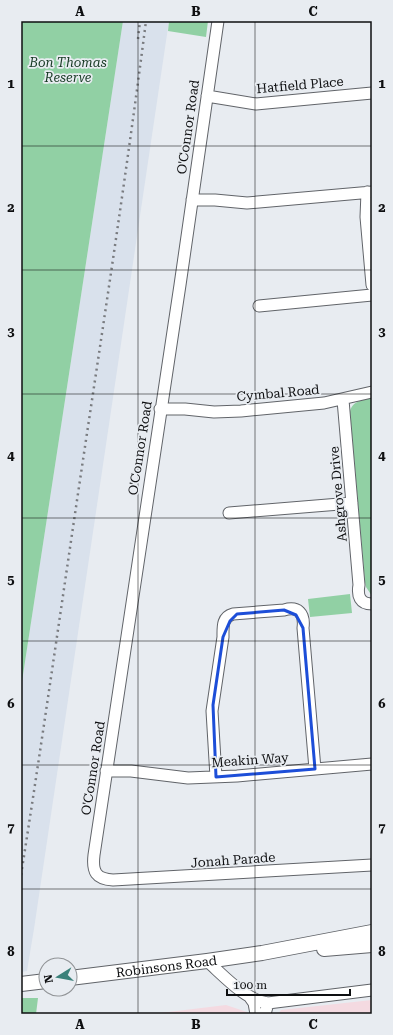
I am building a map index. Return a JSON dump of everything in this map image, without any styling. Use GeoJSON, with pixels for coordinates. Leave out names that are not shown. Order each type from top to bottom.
{"type":"FeatureCollection","features":[{"type":"Feature","properties":{"kind":"main road","name":"Robinsons Road"},"geometry":{"type":"LineString","coordinates":[[78,977],[207,962],[372,932]]}},
{"type":"Feature","properties":{"kind":"main road","name":"Robinsons Road"},"geometry":{"type":"LineString","coordinates":[[262,953],[372,945]]}},
{"type":"Feature","properties":{"kind":"main road"},"geometry":{"type":"LineString","coordinates":[[21,984],[38,982]]}},
{"type":"Feature","properties":{"kind":"street","name":"O'Connor Road"},"geometry":{"type":"LineString","coordinates":[[97,875],[94,868],[94,855],[218,22]]}},
{"type":"Feature","properties":{"kind":"street","name":"Hatfield Place"},"geometry":{"type":"LineString","coordinates":[[207,96],[256,104],[372,93]]}},
{"type":"Feature","properties":{"kind":"street"},"geometry":{"type":"LineString","coordinates":[[192,196],[247,203],[366,192],[366,217],[372,285]]}},
{"type":"Feature","properties":{"kind":"street"},"geometry":{"type":"LineString","coordinates":[[259,306],[372,295]]}},
{"type":"Feature","properties":{"kind":"street","name":"Cymbal Road"},"geometry":{"type":"LineString","coordinates":[[161,405],[206,412],[223,412],[309,405],[344,400],[372,392]]}},
{"type":"Feature","properties":{"kind":"street","name":"Ashgrove Drive"},"geometry":{"type":"LineString","coordinates":[[344,400],[359,585],[358,594],[361,600],[366,604],[372,604]]}},
{"type":"Feature","properties":{"kind":"street"},"geometry":{"type":"LineString","coordinates":[[229,513],[352,503]]}},
{"type":"Feature","properties":{"kind":"street"},"geometry":{"type":"LineString","coordinates":[[359,585],[366,596],[372,600]]}},
{"type":"Feature","properties":{"kind":"street"},"geometry":{"type":"LineString","coordinates":[[216,776],[212,711],[223,637],[230,621],[237,614],[284,610],[296,615],[303,628],[315,769]]}},
{"type":"Feature","properties":{"kind":"street","name":"Meakin Way"},"geometry":{"type":"LineString","coordinates":[[107,767],[182,778],[372,764]]}},
{"type":"Feature","properties":{"kind":"street","name":"Jonah Parade"},"geometry":{"type":"LineString","coordinates":[[97,875],[102,879],[113,880],[372,865]]}},
{"type":"Feature","properties":{"kind":"street"},"geometry":{"type":"LineString","coordinates":[[207,962],[256,1000],[268,1002],[372,990]]}},
{"type":"Feature","properties":{"kind":"street"},"geometry":{"type":"LineString","coordinates":[[249,996],[254,1003],[256,1014]]}},
{"type":"Feature","properties":{"kind":"street"},"geometry":{"type":"LineString","coordinates":[[265,1014],[268,1002]]}},
{"type":"Feature","properties":{"kind":"highlighted area"},"geometry":{"type":"Polygon","coordinates":[[[284,610],[296,615],[303,628],[315,769],[216,777],[213,705],[223,637],[230,621],[237,614],[251,612],[284,610]]]}},
{"type":"Feature","properties":{"kind":"shaded area"},"geometry":{"type":"Polygon","coordinates":[[[123,21],[169,21],[34,929],[27,971],[21,972],[21,688],[123,21]]]}},
{"type":"Feature","properties":{"kind":"shaded area"},"geometry":{"type":"Polygon","coordinates":[[[372,1000],[372,1014],[278,1014],[281,1010],[372,1000]]]}},
{"type":"Feature","properties":{"kind":"shaded area"},"geometry":{"type":"Polygon","coordinates":[[[226,1005],[247,1012],[247,1014],[152,1014],[226,1005]]]}},
{"type":"Feature","properties":{"kind":"green space","name":"Bon Thomas Reserve"},"geometry":{"type":"Polygon","coordinates":[[[21,21],[123,21],[21,688],[21,21]]]}},
{"type":"Feature","properties":{"kind":"green space"},"geometry":{"type":"Polygon","coordinates":[[[169,21],[208,21],[206,37],[168,31],[169,21]]]}},
{"type":"Feature","properties":{"kind":"green space"},"geometry":{"type":"Polygon","coordinates":[[[372,398],[372,596],[366,587],[365,582],[350,412],[355,403],[372,398]]]}},
{"type":"Feature","properties":{"kind":"green space"},"geometry":{"type":"Polygon","coordinates":[[[350,594],[352,613],[310,617],[308,599],[350,594]]]}},
{"type":"Feature","properties":{"kind":"green space"},"geometry":{"type":"Polygon","coordinates":[[[21,998],[38,998],[36,1014],[21,1014],[21,998]]]}},
{"type":"Feature","properties":{"kind":"railway"},"geometry":{"type":"LineString","coordinates":[[138,39],[140,21]]}},
{"type":"Feature","properties":{"kind":"railway"},"geometry":{"type":"LineString","coordinates":[[21,875],[133,121],[146,21]]}}]}
